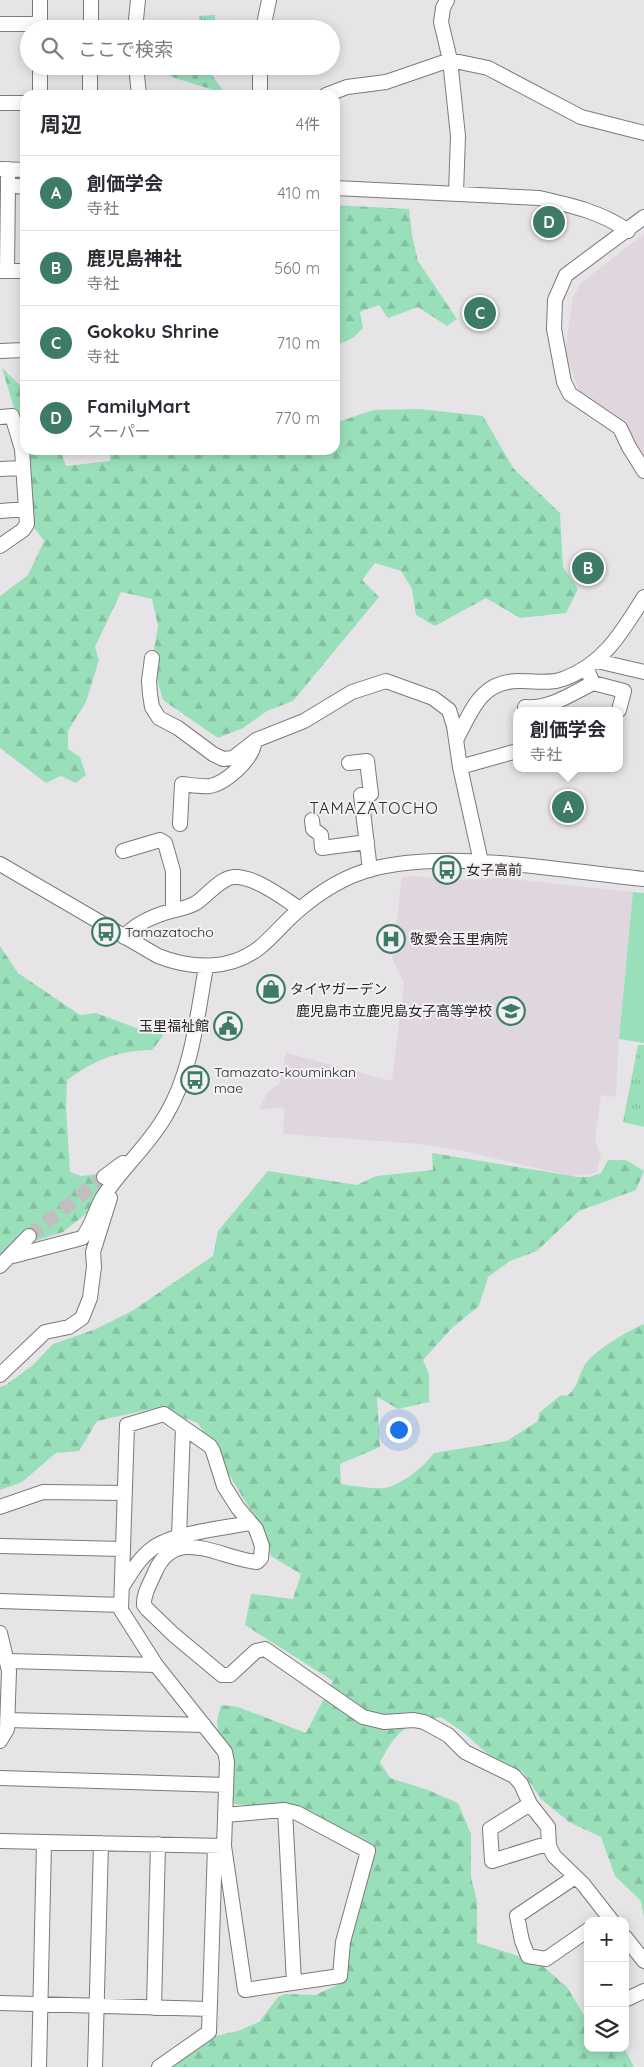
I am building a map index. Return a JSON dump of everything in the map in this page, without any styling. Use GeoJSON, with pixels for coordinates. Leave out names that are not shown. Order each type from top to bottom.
{"type":"FeatureCollection","features":[{"type":"Feature","properties":{"kind":"street"},"geometry":{"type":"LineString","coordinates":[[40,0],[40,20]]}},
{"type":"Feature","properties":{"kind":"street"},"geometry":{"type":"LineString","coordinates":[[91,0],[91,20]]}},
{"type":"Feature","properties":{"kind":"street"},"geometry":{"type":"LineString","coordinates":[[136,20],[138,0]]}},
{"type":"Feature","properties":{"kind":"street"},"geometry":{"type":"LineString","coordinates":[[265,20],[269,0]]}},
{"type":"Feature","properties":{"kind":"street"},"geometry":{"type":"LineString","coordinates":[[447,0],[443,8],[441,22],[450,60],[458,136],[456,192]]}},
{"type":"Feature","properties":{"kind":"street"},"geometry":{"type":"LineString","coordinates":[[0,24],[20,25]]}},
{"type":"Feature","properties":{"kind":"street"},"geometry":{"type":"LineString","coordinates":[[339,90],[347,87],[386,82],[450,60],[488,68],[581,117],[644,133]]}},
{"type":"Feature","properties":{"kind":"street"},"geometry":{"type":"LineString","coordinates":[[40,75],[40,90]]}},
{"type":"Feature","properties":{"kind":"street"},"geometry":{"type":"LineString","coordinates":[[90,75],[90,90]]}},
{"type":"Feature","properties":{"kind":"street"},"geometry":{"type":"LineString","coordinates":[[137,75],[138,90]]}},
{"type":"Feature","properties":{"kind":"street"},"geometry":{"type":"LineString","coordinates":[[260,75],[260,90]]}},
{"type":"Feature","properties":{"kind":"street"},"geometry":{"type":"LineString","coordinates":[[0,103],[20,103]]}},
{"type":"Feature","properties":{"kind":"street"},"geometry":{"type":"LineString","coordinates":[[20,170],[4,169],[8,184],[4,271],[20,271]]}},
{"type":"Feature","properties":{"kind":"street"},"geometry":{"type":"LineString","coordinates":[[8,184],[20,186]]}},
{"type":"Feature","properties":{"kind":"street"},"geometry":{"type":"LineString","coordinates":[[340,188],[456,192],[548,200],[613,220],[628,231]]}},
{"type":"Feature","properties":{"kind":"street"},"geometry":{"type":"LineString","coordinates":[[644,217],[628,231],[566,275],[557,291],[554,329],[564,382],[570,394],[620,428],[644,471]]}},
{"type":"Feature","properties":{"kind":"street"},"geometry":{"type":"LineString","coordinates":[[0,350],[20,350]]}},
{"type":"Feature","properties":{"kind":"street"},"geometry":{"type":"LineString","coordinates":[[0,417],[12,416],[20,442]]}},
{"type":"Feature","properties":{"kind":"street"},"geometry":{"type":"LineString","coordinates":[[0,546],[23,530],[27,524],[22,455]]}},
{"type":"Feature","properties":{"kind":"street"},"geometry":{"type":"LineString","coordinates":[[0,469],[23,468]]}},
{"type":"Feature","properties":{"kind":"street"},"geometry":{"type":"LineString","coordinates":[[0,511],[26,509]]}},
{"type":"Feature","properties":{"kind":"street"},"geometry":{"type":"LineString","coordinates":[[456,740],[476,702],[492,686],[519,681],[548,682],[562,680],[592,664],[609,650],[644,597]]}},
{"type":"Feature","properties":{"kind":"street"},"geometry":{"type":"LineString","coordinates":[[152,658],[149,682],[152,708],[159,718],[178,728],[213,754],[224,759],[233,758],[256,740],[304,721],[328,704],[352,692],[386,681],[433,698],[449,710],[481,862]]}},
{"type":"Feature","properties":{"kind":"street"},"geometry":{"type":"LineString","coordinates":[[592,664],[644,672]]}},
{"type":"Feature","properties":{"kind":"street"},"geometry":{"type":"LineString","coordinates":[[592,664],[593,683]]}},
{"type":"Feature","properties":{"kind":"street"},"geometry":{"type":"LineString","coordinates":[[538,707],[558,702],[593,683],[624,691],[620,707]]}},
{"type":"Feature","properties":{"kind":"street"},"geometry":{"type":"LineString","coordinates":[[180,824],[182,784],[212,786],[227,777],[252,751],[256,740]]}},
{"type":"Feature","properties":{"kind":"street"},"geometry":{"type":"LineString","coordinates":[[460,767],[513,752]]}},
{"type":"Feature","properties":{"kind":"street"},"geometry":{"type":"LineString","coordinates":[[349,763],[367,761],[371,794],[361,796],[370,870]]}},
{"type":"Feature","properties":{"kind":"street"},"geometry":{"type":"LineString","coordinates":[[312,820],[313,829],[321,835],[322,848],[367,842]]}},
{"type":"Feature","properties":{"kind":"street"},"geometry":{"type":"LineString","coordinates":[[123,851],[160,840],[165,843],[173,872],[173,910]]}},
{"type":"Feature","properties":{"kind":"street"},"geometry":{"type":"LineString","coordinates":[[0,864],[124,937],[174,962],[206,967],[233,961],[258,949],[300,909],[329,888],[370,870],[407,862],[481,862],[644,878]]}},
{"type":"Feature","properties":{"kind":"street"},"geometry":{"type":"LineString","coordinates":[[124,937],[135,925],[173,910],[180,911],[234,877],[268,888],[300,909]]}},
{"type":"Feature","properties":{"kind":"street"},"geometry":{"type":"LineString","coordinates":[[4,1262],[82,1238],[87,1233],[110,1178],[139,1150],[167,1115],[190,1050],[206,967]]}},
{"type":"Feature","properties":{"kind":"street"},"geometry":{"type":"LineString","coordinates":[[0,1375],[45,1332],[69,1327],[82,1318],[90,1298],[94,1267],[93,1252],[110,1178]]}},
{"type":"Feature","properties":{"kind":"street"},"geometry":{"type":"LineString","coordinates":[[4,1262],[29,1236]]}},
{"type":"Feature","properties":{"kind":"street"},"geometry":{"type":"LineString","coordinates":[[159,2067],[209,2032],[219,1846],[225,1815],[225,1752],[156,1665],[121,1610],[127,1425],[164,1414],[210,1446],[224,1486],[238,1508],[256,1529],[262,1546],[261,1558],[257,1562],[228,1557],[199,1546],[175,1549],[164,1556],[159,1562],[144,1598],[144,1605],[174,1635],[222,1675],[230,1675],[256,1651],[265,1649],[363,1717],[391,1723],[418,1720],[448,1735],[465,1752],[514,1776],[521,1784],[530,1804],[548,1827],[549,1846],[554,1856],[575,1877],[605,1917]]}},
{"type":"Feature","properties":{"kind":"street"},"geometry":{"type":"LineString","coordinates":[[179,1537],[183,1428]]}},
{"type":"Feature","properties":{"kind":"street"},"geometry":{"type":"LineString","coordinates":[[0,1507],[44,1492],[125,1493]]}},
{"type":"Feature","properties":{"kind":"street"},"geometry":{"type":"LineString","coordinates":[[122,1587],[148,1552],[163,1542],[250,1523]]}},
{"type":"Feature","properties":{"kind":"street"},"geometry":{"type":"LineString","coordinates":[[0,1546],[123,1549]]}},
{"type":"Feature","properties":{"kind":"street"},"geometry":{"type":"LineString","coordinates":[[0,1601],[121,1605]]}},
{"type":"Feature","properties":{"kind":"street"},"geometry":{"type":"LineString","coordinates":[[0,1633],[5,1661],[9,1671],[7,1729],[0,1741]]}},
{"type":"Feature","properties":{"kind":"street"},"geometry":{"type":"LineString","coordinates":[[5,1661],[156,1665]]}},
{"type":"Feature","properties":{"kind":"street"},"geometry":{"type":"LineString","coordinates":[[7,1720],[204,1725]]}},
{"type":"Feature","properties":{"kind":"street"},"geometry":{"type":"LineString","coordinates":[[0,1778],[226,1785]]}},
{"type":"Feature","properties":{"kind":"street"},"geometry":{"type":"LineString","coordinates":[[530,1804],[490,1829],[492,1861],[540,1846],[549,1846]]}},
{"type":"Feature","properties":{"kind":"street"},"geometry":{"type":"LineString","coordinates":[[219,1846],[245,1990],[340,1976],[343,1942],[368,1851],[298,1813],[285,1810],[225,1815]]}},
{"type":"Feature","properties":{"kind":"street"},"geometry":{"type":"LineString","coordinates":[[285,1810],[294,1982]]}},
{"type":"Feature","properties":{"kind":"street"},"geometry":{"type":"LineString","coordinates":[[0,1841],[219,1846]]}},
{"type":"Feature","properties":{"kind":"street"},"geometry":{"type":"LineString","coordinates":[[39,2067],[44,1842]]}},
{"type":"Feature","properties":{"kind":"street"},"geometry":{"type":"LineString","coordinates":[[101,1843],[95,2067],[108,2067]]}},
{"type":"Feature","properties":{"kind":"street"},"geometry":{"type":"LineString","coordinates":[[154,2008],[158,1844]]}},
{"type":"Feature","properties":{"kind":"street"},"geometry":{"type":"LineString","coordinates":[[575,1877],[517,1916],[522,1940],[528,1956],[546,1959],[584,1933]]}},
{"type":"Feature","properties":{"kind":"street"},"geometry":{"type":"LineString","coordinates":[[629,1942],[644,1960]]}},
{"type":"Feature","properties":{"kind":"street"},"geometry":{"type":"LineString","coordinates":[[629,1998],[644,1991]]}},
{"type":"Feature","properties":{"kind":"street"},"geometry":{"type":"LineString","coordinates":[[0,2003],[209,2009]]}},
{"type":"Feature","properties":{"kind":"shaded area"},"geometry":{"type":"Polygon","coordinates":[[[644,234],[644,467],[623,424],[579,391],[565,351],[573,297],[581,283],[644,234]]]}},
{"type":"Feature","properties":{"kind":"shaded area","name":"鹿児島市立鹿児島女子高等学校"},"geometry":{"type":"Polygon","coordinates":[[[412,876],[460,880],[500,878],[633,892],[619,1039],[616,1097],[601,1095],[595,1140],[601,1157],[596,1173],[570,1176],[468,1152],[420,1144],[283,1134],[284,1108],[259,1109],[268,1092],[279,1084],[286,1053],[392,1081],[404,983],[392,958],[402,877],[412,876]]]}},
{"type":"Feature","properties":{"kind":"green space"},"geometry":{"type":"Polygon","coordinates":[[[215,15],[215,20],[199,20],[199,16],[215,15]]]}},
{"type":"Feature","properties":{"kind":"green space"},"geometry":{"type":"Polygon","coordinates":[[[169,75],[212,75],[223,90],[213,90],[169,75]]]}},
{"type":"Feature","properties":{"kind":"green space"},"geometry":{"type":"Polygon","coordinates":[[[340,205],[409,209],[418,261],[457,319],[447,326],[418,307],[388,318],[379,305],[360,312],[363,328],[353,338],[340,344],[340,205]]]}},
{"type":"Feature","properties":{"kind":"green space"},"geometry":{"type":"Polygon","coordinates":[[[2,368],[20,385],[20,427],[2,368]]]}},
{"type":"Feature","properties":{"kind":"green space"},"geometry":{"type":"Polygon","coordinates":[[[420,409],[483,416],[513,468],[560,513],[563,567],[578,589],[566,613],[520,618],[486,598],[435,626],[416,615],[412,589],[401,571],[375,563],[362,580],[379,597],[293,701],[267,711],[243,728],[218,738],[163,700],[152,662],[158,626],[152,599],[121,592],[95,647],[99,660],[86,702],[68,731],[68,749],[80,757],[86,775],[76,783],[61,776],[46,783],[0,748],[0,596],[28,575],[44,541],[31,523],[26,455],[62,455],[66,466],[110,461],[110,455],[340,455],[340,421],[373,410],[420,409]]]}},
{"type":"Feature","properties":{"kind":"green space"},"geometry":{"type":"Polygon","coordinates":[[[633,892],[644,893],[644,1043],[619,1039],[633,892]]]}},
{"type":"Feature","properties":{"kind":"green space"},"geometry":{"type":"Polygon","coordinates":[[[0,946],[18,973],[80,1015],[96,1013],[139,1029],[159,1028],[163,1036],[152,1050],[117,1054],[88,1067],[67,1080],[66,1108],[70,1172],[81,1176],[98,1174],[104,1181],[87,1213],[63,1232],[26,1244],[0,1258],[0,946]]]}},
{"type":"Feature","properties":{"kind":"green space"},"geometry":{"type":"Polygon","coordinates":[[[638,1045],[644,1045],[644,1127],[623,1122],[638,1045]]]}},
{"type":"Feature","properties":{"kind":"green space"},"geometry":{"type":"Polygon","coordinates":[[[432,1153],[578,1177],[589,1177],[601,1173],[608,1160],[626,1160],[644,1171],[636,1190],[579,1211],[537,1251],[510,1261],[488,1277],[479,1306],[452,1328],[423,1360],[429,1374],[429,1402],[398,1409],[377,1397],[380,1447],[340,1464],[341,1484],[384,1488],[397,1484],[412,1475],[434,1453],[507,1441],[538,1421],[539,1413],[561,1395],[567,1396],[571,1392],[591,1357],[621,1336],[644,1324],[644,1918],[641,1901],[615,1876],[601,1837],[569,1822],[541,1799],[522,1771],[492,1758],[463,1732],[441,1717],[418,1723],[403,1730],[397,1735],[380,1762],[390,1778],[428,1790],[458,1803],[471,1834],[471,1877],[477,1901],[477,1943],[538,1962],[567,1987],[584,2015],[584,2052],[626,2052],[634,2067],[164,2067],[206,2038],[238,2031],[259,2022],[278,1997],[285,1994],[315,1995],[344,1982],[350,1937],[375,1850],[324,1824],[271,1807],[234,1804],[224,1790],[217,1721],[221,1705],[238,1707],[306,1733],[333,1681],[245,1625],[251,1594],[293,1599],[301,1574],[271,1556],[260,1526],[198,1423],[156,1408],[97,1421],[79,1451],[56,1453],[22,1482],[0,1490],[0,1387],[6,1385],[33,1365],[53,1344],[96,1329],[132,1311],[213,1256],[218,1231],[268,1171],[357,1185],[376,1176],[433,1170],[432,1153]]]}},
{"type":"Feature","properties":{"kind":"tunnel"},"geometry":{"type":"LineString","coordinates":[[29,1236],[104,1177]]}},
{"type":"Feature","properties":{"kind":"place","name":"FamilyMart"},"geometry":{"type":"Point","coordinates":[549,222]}},
{"type":"Feature","properties":{"kind":"place","name":"Gokoku Shrine"},"geometry":{"type":"Point","coordinates":[480,313]}},
{"type":"Feature","properties":{"kind":"place","name":"鹿児島神社"},"geometry":{"type":"Point","coordinates":[588,568]}},
{"type":"Feature","properties":{"kind":"place","name":"創価学会"},"geometry":{"type":"Point","coordinates":[568,807]}},
{"type":"Feature","properties":{"kind":"place","name":"女子高前"},"geometry":{"type":"Point","coordinates":[447,870]}},
{"type":"Feature","properties":{"kind":"place","name":"Tamazatocho"},"geometry":{"type":"Point","coordinates":[106,932]}},
{"type":"Feature","properties":{"kind":"place","name":"敬愛会玉里病院"},"geometry":{"type":"Point","coordinates":[391,939]}},
{"type":"Feature","properties":{"kind":"place","name":"タイヤガーデン"},"geometry":{"type":"Point","coordinates":[271,989]}},
{"type":"Feature","properties":{"kind":"place","name":"鹿児島市立鹿児島女子高等学校"},"geometry":{"type":"Point","coordinates":[511,1011]}},
{"type":"Feature","properties":{"kind":"place","name":"玉里福祉館"},"geometry":{"type":"Point","coordinates":[228,1026]}},
{"type":"Feature","properties":{"kind":"place","name":"Tamazato-kouminkan mae"},"geometry":{"type":"Point","coordinates":[195,1080]}},
{"type":"Feature","properties":{"kind":"district","name":"TAMAZATOCHO"},"geometry":{"type":"Point","coordinates":[374,808]}}]}
